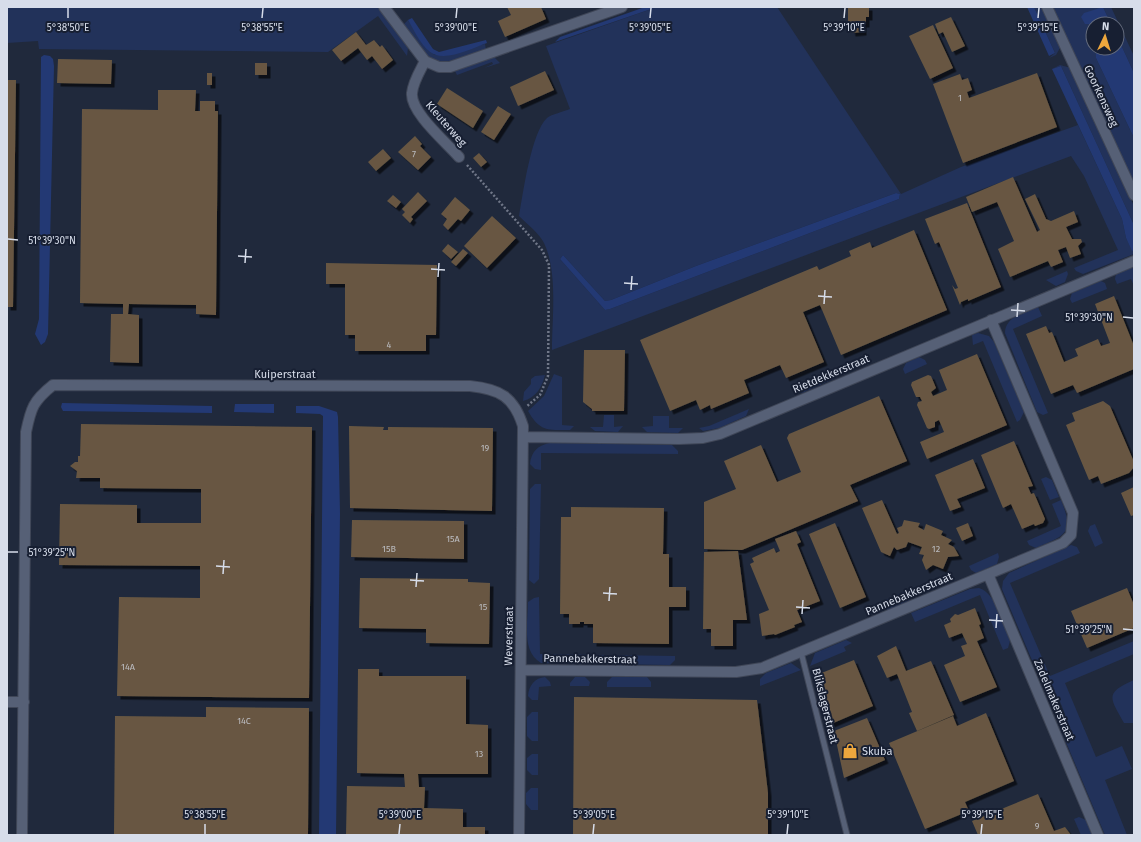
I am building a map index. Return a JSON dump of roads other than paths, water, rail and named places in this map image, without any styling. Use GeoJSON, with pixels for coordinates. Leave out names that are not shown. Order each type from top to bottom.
{"type":"FeatureCollection","features":[{"type":"Feature","properties":{"kind":"street"},"geometry":{"type":"LineString","coordinates":[[384,7],[425,61],[438,67],[450,67],[622,7]]}},
{"type":"Feature","properties":{"kind":"street","name":"Goorkensweg"},"geometry":{"type":"LineString","coordinates":[[1047,7],[1134,195]]}},
{"type":"Feature","properties":{"kind":"street","name":"Kleuterweg"},"geometry":{"type":"LineString","coordinates":[[425,61],[416,80],[412,93],[412,101],[417,111],[459,157]]}},
{"type":"Feature","properties":{"kind":"street","name":"Rietdekkerstraat"},"geometry":{"type":"LineString","coordinates":[[523,437],[679,439],[703,438],[720,434],[1134,261]]}},
{"type":"Feature","properties":{"kind":"street","name":"Pannebakkerstraat"},"geometry":{"type":"LineString","coordinates":[[521,670],[736,672],[762,668],[1063,543],[1071,534],[1074,523],[1071,506],[991,320]]}},
{"type":"Feature","properties":{"kind":"street","name":"Kuiperstraat"},"geometry":{"type":"LineString","coordinates":[[22,835],[26,432],[30,413],[38,397],[53,385],[470,386],[486,388],[498,392],[511,401],[519,412],[523,426],[523,437]]}},
{"type":"Feature","properties":{"kind":"street","name":"Weverstraat"},"geometry":{"type":"LineString","coordinates":[[519,835],[523,437]]}},
{"type":"Feature","properties":{"kind":"street","name":"Zadelmakerstraat"},"geometry":{"type":"LineString","coordinates":[[988,574],[1098,835]]}},
{"type":"Feature","properties":{"kind":"street"},"geometry":{"type":"LineString","coordinates":[[7,702],[24,702]]}},
{"type":"Feature","properties":{"kind":"lane","name":"Blikslagerstraat"},"geometry":{"type":"LineString","coordinates":[[802,652],[847,835]]}},
{"type":"Feature","properties":{"kind":"place","name":"Skuba"},"geometry":{"type":"Point","coordinates":[850,751]}}]}
